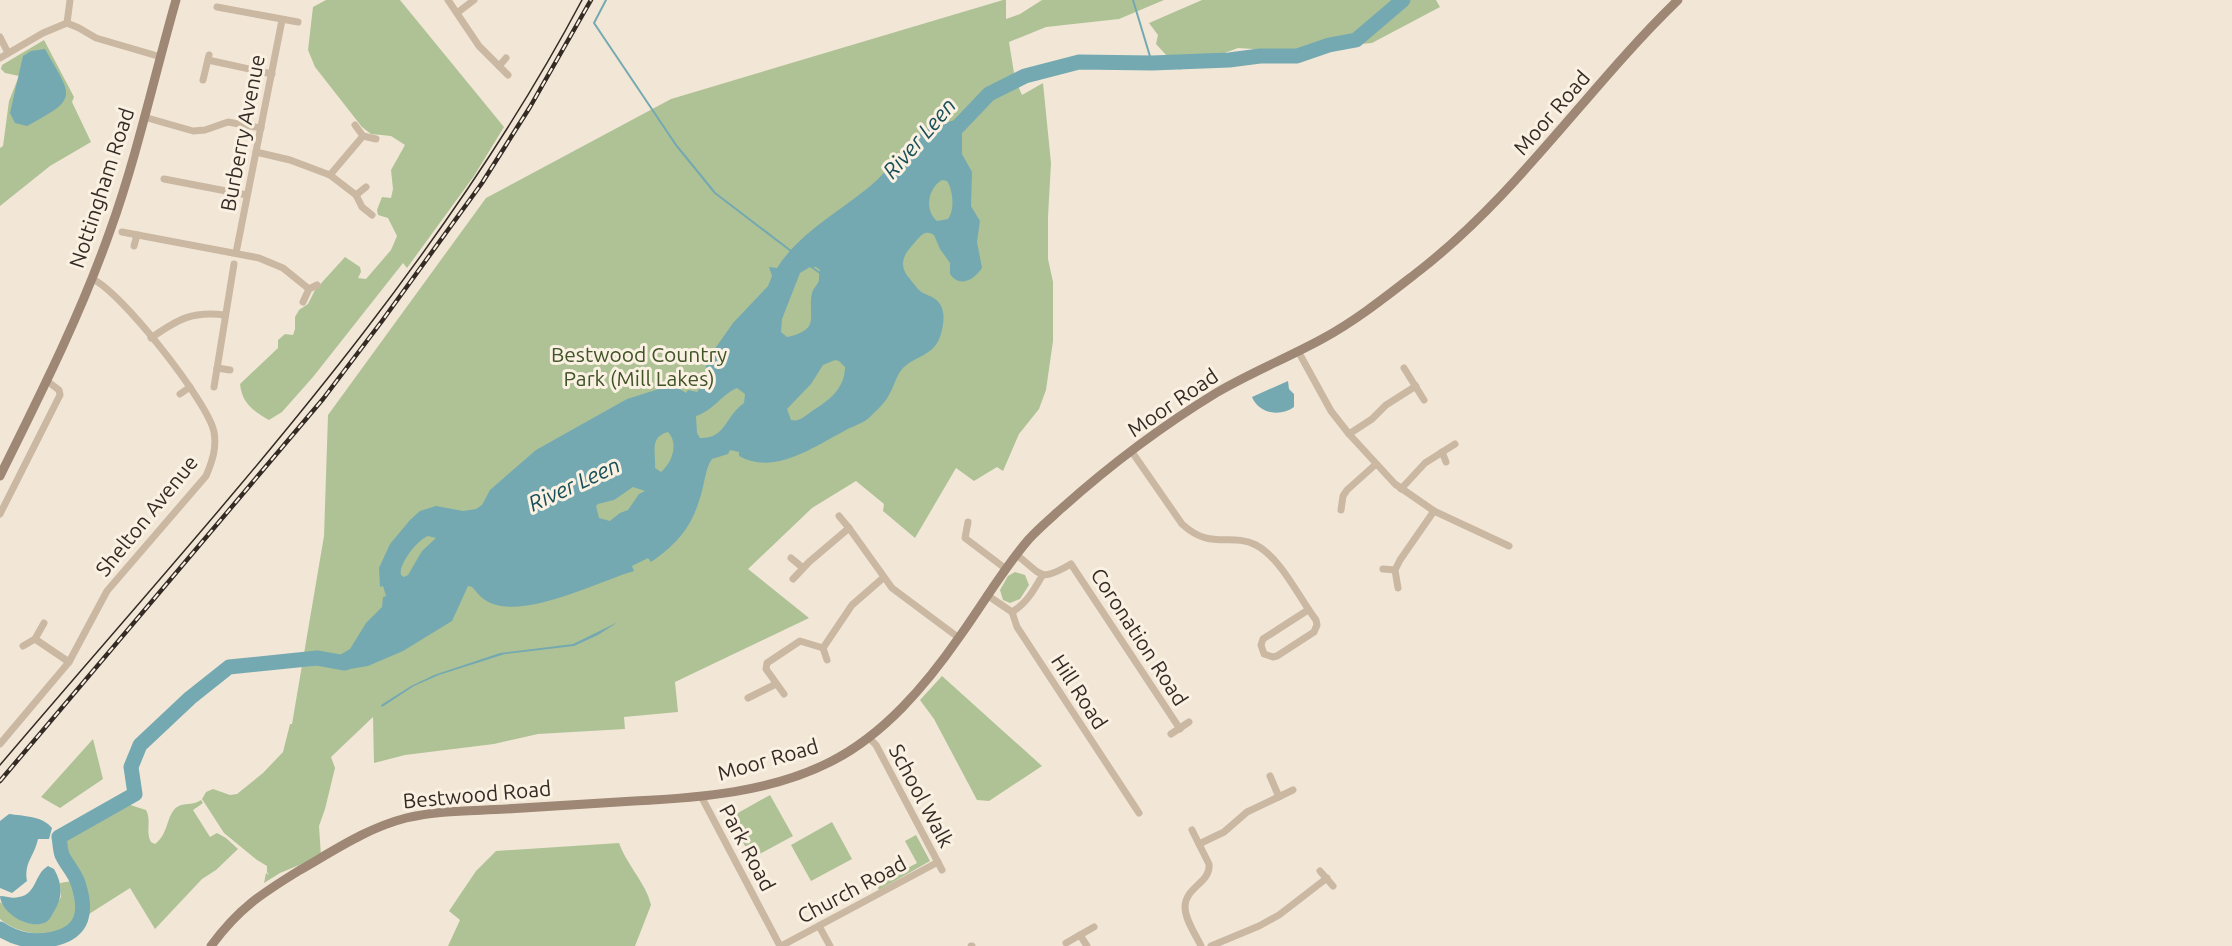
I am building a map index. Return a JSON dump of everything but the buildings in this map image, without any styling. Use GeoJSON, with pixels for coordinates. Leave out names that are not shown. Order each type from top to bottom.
{"type":"FeatureCollection","features":[{"type":"Feature","properties":{"kind":"main road","name":"Nottingham Road"},"geometry":{"type":"LineString","coordinates":[[0,476],[75,321],[111,229],[176,0]]}},
{"type":"Feature","properties":{"kind":"main road","name":"Moor Road"},"geometry":{"type":"LineString","coordinates":[[680,799],[743,789],[810,771],[840,757],[869,738],[904,704],[959,638],[987,595],[1031,537],[1074,497],[1132,452],[1221,391],[1298,351],[1367,310],[1421,270],[1466,231],[1516,181],[1648,30],[1678,0]]}},
{"type":"Feature","properties":{"kind":"main road","name":"Bestwood Road"},"geometry":{"type":"LineString","coordinates":[[211,946],[240,910],[264,892],[346,842],[378,826],[442,812],[680,799]]}},
{"type":"Feature","properties":{"kind":"street"},"geometry":{"type":"LineString","coordinates":[[67,23],[70,0]]}},
{"type":"Feature","properties":{"kind":"street"},"geometry":{"type":"LineString","coordinates":[[448,0],[479,46],[508,75]]}},
{"type":"Feature","properties":{"kind":"street"},"geometry":{"type":"LineString","coordinates":[[457,13],[474,0]]}},
{"type":"Feature","properties":{"kind":"street"},"geometry":{"type":"LineString","coordinates":[[217,7],[298,22]]}},
{"type":"Feature","properties":{"kind":"street","name":"Burberry Avenue"},"geometry":{"type":"LineString","coordinates":[[236,253],[282,20]]}},
{"type":"Feature","properties":{"kind":"street"},"geometry":{"type":"LineString","coordinates":[[0,58],[43,33],[67,23],[96,38],[160,57]]}},
{"type":"Feature","properties":{"kind":"street"},"geometry":{"type":"LineString","coordinates":[[0,38],[8,53]]}},
{"type":"Feature","properties":{"kind":"street"},"geometry":{"type":"LineString","coordinates":[[203,80],[209,58],[272,74]]}},
{"type":"Feature","properties":{"kind":"street"},"geometry":{"type":"LineString","coordinates":[[499,66],[506,58]]}},
{"type":"Feature","properties":{"kind":"street"},"geometry":{"type":"LineString","coordinates":[[144,117],[193,131],[205,130],[228,122],[261,128]]}},
{"type":"Feature","properties":{"kind":"street"},"geometry":{"type":"LineString","coordinates":[[355,124],[363,136],[376,140]]}},
{"type":"Feature","properties":{"kind":"street"},"geometry":{"type":"LineString","coordinates":[[330,175],[363,136]]}},
{"type":"Feature","properties":{"kind":"street"},"geometry":{"type":"LineString","coordinates":[[256,152],[290,160],[330,175],[356,195],[362,207],[372,215]]}},
{"type":"Feature","properties":{"kind":"street"},"geometry":{"type":"LineString","coordinates":[[164,179],[247,195]]}},
{"type":"Feature","properties":{"kind":"street"},"geometry":{"type":"LineString","coordinates":[[356,195],[366,187]]}},
{"type":"Feature","properties":{"kind":"street"},"geometry":{"type":"LineString","coordinates":[[122,232],[259,258],[283,268],[309,289]]}},
{"type":"Feature","properties":{"kind":"street"},"geometry":{"type":"LineString","coordinates":[[134,246],[137,235]]}},
{"type":"Feature","properties":{"kind":"street"},"geometry":{"type":"LineString","coordinates":[[214,387],[234,264]]}},
{"type":"Feature","properties":{"kind":"street","name":"Shelton Avenue"},"geometry":{"type":"LineString","coordinates":[[0,744],[69,662],[107,591],[206,476],[212,463],[215,447],[214,433],[210,420],[190,387],[125,304],[99,281],[92,279]]}},
{"type":"Feature","properties":{"kind":"street"},"geometry":{"type":"LineString","coordinates":[[303,302],[309,289],[317,285]]}},
{"type":"Feature","properties":{"kind":"street"},"geometry":{"type":"LineString","coordinates":[[151,338],[177,319],[196,314],[225,315]]}},
{"type":"Feature","properties":{"kind":"street"},"geometry":{"type":"LineString","coordinates":[[1298,351],[1331,411],[1349,434],[1401,489],[1434,511],[1509,546]]}},
{"type":"Feature","properties":{"kind":"street"},"geometry":{"type":"LineString","coordinates":[[217,368],[230,370]]}},
{"type":"Feature","properties":{"kind":"street"},"geometry":{"type":"LineString","coordinates":[[1404,368],[1424,400]]}},
{"type":"Feature","properties":{"kind":"street"},"geometry":{"type":"LineString","coordinates":[[0,514],[60,395],[59,390],[47,381]]}},
{"type":"Feature","properties":{"kind":"street"},"geometry":{"type":"LineString","coordinates":[[1349,434],[1372,419],[1386,405],[1416,386]]}},
{"type":"Feature","properties":{"kind":"street"},"geometry":{"type":"LineString","coordinates":[[180,394],[190,387]]}},
{"type":"Feature","properties":{"kind":"street"},"geometry":{"type":"LineString","coordinates":[[1401,489],[1416,471],[1455,444]]}},
{"type":"Feature","properties":{"kind":"street"},"geometry":{"type":"LineString","coordinates":[[1132,452],[1189,531],[1204,538],[1248,542],[1264,550],[1275,560],[1308,610],[1317,625],[1314,632],[1277,656],[1264,654],[1261,645],[1263,639],[1308,610]]}},
{"type":"Feature","properties":{"kind":"street"},"geometry":{"type":"LineString","coordinates":[[1442,452],[1446,462]]}},
{"type":"Feature","properties":{"kind":"street"},"geometry":{"type":"LineString","coordinates":[[1341,510],[1344,494],[1376,464]]}},
{"type":"Feature","properties":{"kind":"street"},"geometry":{"type":"LineString","coordinates":[[1334,490],[1344,494]]}},
{"type":"Feature","properties":{"kind":"street"},"geometry":{"type":"LineString","coordinates":[[1398,588],[1395,570],[1416,534],[1434,511]]}},
{"type":"Feature","properties":{"kind":"street"},"geometry":{"type":"LineString","coordinates":[[839,516],[892,588],[959,638]]}},
{"type":"Feature","properties":{"kind":"street"},"geometry":{"type":"LineString","coordinates":[[968,522],[965,538],[1006,569]]}},
{"type":"Feature","properties":{"kind":"street"},"geometry":{"type":"LineString","coordinates":[[792,579],[849,528]]}},
{"type":"Feature","properties":{"kind":"street"},"geometry":{"type":"LineString","coordinates":[[987,595],[1012,612],[1020,608],[1028,598],[1042,576],[1017,555]]}},
{"type":"Feature","properties":{"kind":"street"},"geometry":{"type":"LineString","coordinates":[[791,558],[803,568]]}},
{"type":"Feature","properties":{"kind":"street","name":"Coronation Road"},"geometry":{"type":"LineString","coordinates":[[1042,576],[1050,576],[1069,561],[1180,729]]}},
{"type":"Feature","properties":{"kind":"street"},"geometry":{"type":"LineString","coordinates":[[1383,569],[1395,570]]}},
{"type":"Feature","properties":{"kind":"street"},"geometry":{"type":"LineString","coordinates":[[823,648],[852,605],[883,578]]}},
{"type":"Feature","properties":{"kind":"street","name":"Hill Road"},"geometry":{"type":"LineString","coordinates":[[1012,612],[1017,627],[1139,813]]}},
{"type":"Feature","properties":{"kind":"street"},"geometry":{"type":"LineString","coordinates":[[23,646],[35,639],[44,623]]}},
{"type":"Feature","properties":{"kind":"street"},"geometry":{"type":"LineString","coordinates":[[35,639],[69,662]]}},
{"type":"Feature","properties":{"kind":"street"},"geometry":{"type":"LineString","coordinates":[[784,694],[766,669],[767,663],[800,640],[823,648]]}},
{"type":"Feature","properties":{"kind":"street"},"geometry":{"type":"LineString","coordinates":[[823,648],[827,660]]}},
{"type":"Feature","properties":{"kind":"street"},"geometry":{"type":"LineString","coordinates":[[748,698],[776,684]]}},
{"type":"Feature","properties":{"kind":"street","name":"Coronation Road"},"geometry":{"type":"LineString","coordinates":[[1171,734],[1189,722]]}},
{"type":"Feature","properties":{"kind":"street","name":"School Walk"},"geometry":{"type":"LineString","coordinates":[[869,738],[876,745],[942,870]]}},
{"type":"Feature","properties":{"kind":"street"},"geometry":{"type":"LineString","coordinates":[[1270,776],[1279,797]]}},
{"type":"Feature","properties":{"kind":"street"},"geometry":{"type":"LineString","coordinates":[[1199,844],[1224,832],[1247,812],[1293,790]]}},
{"type":"Feature","properties":{"kind":"street","name":"Park Road"},"geometry":{"type":"LineString","coordinates":[[701,796],[781,946]]}},
{"type":"Feature","properties":{"kind":"street"},"geometry":{"type":"LineString","coordinates":[[1192,830],[1210,869],[1204,879],[1191,891],[1185,907],[1187,917],[1201,946]]}},
{"type":"Feature","properties":{"kind":"street","name":"Church Road"},"geometry":{"type":"LineString","coordinates":[[781,946],[938,862]]}},
{"type":"Feature","properties":{"kind":"street"},"geometry":{"type":"LineString","coordinates":[[1320,871],[1333,886]]}},
{"type":"Feature","properties":{"kind":"street"},"geometry":{"type":"LineString","coordinates":[[1211,946],[1279,915],[1327,878]]}},
{"type":"Feature","properties":{"kind":"street"},"geometry":{"type":"LineString","coordinates":[[819,926],[830,946]]}},
{"type":"Feature","properties":{"kind":"street"},"geometry":{"type":"LineString","coordinates":[[1066,943],[1094,927]]}},
{"type":"Feature","properties":{"kind":"street"},"geometry":{"type":"LineString","coordinates":[[1080,935],[1087,946]]}},
{"type":"Feature","properties":{"kind":"green space"},"geometry":{"type":"Polygon","coordinates":[[[326,0],[400,0],[504,127],[474,176],[407,268],[403,263],[313,377],[282,412],[269,420],[249,406],[240,384],[278,348],[278,340],[285,334],[293,335],[295,317],[299,310],[308,304],[315,290],[345,257],[360,267],[361,272],[358,278],[366,279],[391,250],[397,236],[388,218],[378,215],[377,210],[382,197],[391,198],[393,189],[391,170],[405,145],[391,136],[371,134],[362,127],[315,67],[308,50],[313,7],[326,0]]]}},
{"type":"Feature","properties":{"kind":"green space","name":"Bestwood Country Park (Mill Lakes)"},"geometry":{"type":"Polygon","coordinates":[[[1006,0],[1006,19],[1020,14],[1042,0],[1164,0],[1119,19],[1046,27],[1009,42],[1015,79],[1022,95],[1043,83],[1051,163],[1048,259],[1053,282],[1053,341],[1046,390],[1039,409],[1019,434],[1003,471],[997,467],[974,481],[956,468],[915,538],[883,511],[884,504],[856,481],[812,508],[748,569],[809,618],[675,682],[678,712],[624,717],[625,729],[538,734],[494,744],[405,755],[374,763],[373,717],[331,757],[335,768],[319,826],[321,856],[280,873],[264,883],[266,873],[269,875],[267,866],[224,833],[202,799],[206,792],[213,789],[230,795],[237,794],[263,773],[283,752],[290,724],[292,724],[324,536],[328,415],[486,198],[671,99],[1006,0]]]}},
{"type":"Feature","properties":{"kind":"green space"},"geometry":{"type":"Polygon","coordinates":[[[1202,0],[1436,0],[1440,7],[1372,43],[1284,51],[1238,48],[1179,70],[1184,58],[1167,56],[1156,44],[1158,35],[1149,23],[1202,0]]]}},
{"type":"Feature","properties":{"kind":"green space"},"geometry":{"type":"Polygon","coordinates":[[[44,40],[74,97],[72,102],[91,142],[50,166],[0,206],[0,148],[3,146],[9,101],[19,76],[5,73],[1,69],[2,65],[44,40]]]}},
{"type":"Feature","properties":{"kind":"green space"},"geometry":{"type":"Polygon","coordinates":[[[1015,572],[1025,575],[1029,585],[1020,599],[1010,603],[1003,600],[1000,590],[1008,576],[1015,572]]]}},
{"type":"Feature","properties":{"kind":"green space"},"geometry":{"type":"Polygon","coordinates":[[[942,676],[1042,766],[989,801],[977,800],[934,719],[920,700],[942,676]]]}},
{"type":"Feature","properties":{"kind":"green space"},"geometry":{"type":"Polygon","coordinates":[[[93,739],[103,779],[60,808],[41,797],[93,739]]]}},
{"type":"Feature","properties":{"kind":"green space"},"geometry":{"type":"Polygon","coordinates":[[[770,795],[793,836],[752,858],[729,818],[770,795]]]}},
{"type":"Feature","properties":{"kind":"green space"},"geometry":{"type":"Polygon","coordinates":[[[201,800],[203,803],[193,810],[210,837],[217,833],[238,849],[216,870],[202,879],[155,929],[130,888],[89,914],[80,896],[75,873],[64,858],[62,841],[72,832],[127,804],[146,810],[149,838],[155,844],[163,835],[173,810],[201,800]]]}},
{"type":"Feature","properties":{"kind":"green space"},"geometry":{"type":"Polygon","coordinates":[[[832,822],[852,859],[811,881],[791,845],[832,822]]]}},
{"type":"Feature","properties":{"kind":"green space"},"geometry":{"type":"Polygon","coordinates":[[[916,835],[930,861],[879,890],[876,885],[917,863],[905,841],[916,835]]]}},
{"type":"Feature","properties":{"kind":"green space"},"geometry":{"type":"Polygon","coordinates":[[[619,843],[649,897],[651,905],[635,946],[448,946],[460,920],[449,911],[476,871],[496,851],[619,843]]]}},
{"type":"Feature","properties":{"kind":"green space"},"geometry":{"type":"Polygon","coordinates":[[[72,881],[81,912],[76,922],[68,929],[57,933],[32,933],[19,930],[0,919],[0,902],[23,922],[44,923],[61,897],[60,883],[72,881]]]}},
{"type":"Feature","properties":{"kind":"water"},"geometry":{"type":"Polygon","coordinates":[[[45,49],[61,77],[66,95],[56,109],[44,117],[27,126],[15,123],[10,113],[23,56],[31,51],[45,49]]]}},
{"type":"Feature","properties":{"kind":"water"},"geometry":{"type":"Polygon","coordinates":[[[959,119],[965,125],[962,130],[962,154],[972,172],[971,206],[980,221],[977,242],[982,268],[971,279],[958,281],[950,274],[950,263],[934,235],[929,233],[920,236],[908,250],[903,264],[906,274],[918,289],[939,302],[943,311],[940,337],[933,348],[903,368],[886,399],[870,417],[808,451],[781,461],[767,463],[753,461],[739,456],[739,452],[730,450],[728,454],[712,459],[694,514],[684,532],[678,540],[651,562],[648,558],[632,566],[634,571],[559,598],[518,607],[500,606],[485,600],[468,586],[452,621],[403,651],[368,666],[350,669],[329,666],[330,654],[340,655],[350,649],[366,623],[382,607],[383,597],[386,596],[383,586],[380,587],[379,568],[390,544],[420,511],[436,506],[463,511],[476,509],[482,505],[490,490],[536,450],[627,399],[675,384],[679,384],[677,387],[686,393],[688,390],[697,392],[704,382],[707,360],[733,323],[768,286],[772,276],[769,267],[777,268],[798,242],[877,180],[925,130],[959,119]],[[942,180],[933,188],[929,205],[937,221],[948,219],[952,195],[947,181],[942,180]],[[810,267],[800,273],[782,319],[781,332],[787,337],[798,334],[809,326],[812,293],[819,280],[820,270],[816,267],[810,267]],[[835,360],[823,365],[811,384],[787,409],[791,420],[802,418],[830,398],[839,388],[845,367],[835,360]],[[737,388],[702,414],[696,416],[697,433],[700,438],[715,435],[744,403],[745,394],[737,388]],[[668,432],[658,437],[655,446],[655,468],[661,472],[671,458],[674,447],[668,432]],[[633,487],[614,500],[596,506],[599,518],[610,521],[628,510],[639,494],[645,491],[633,487]],[[428,536],[419,542],[402,565],[401,575],[404,577],[408,575],[422,551],[436,538],[428,536]]]}},
{"type":"Feature","properties":{"kind":"water"},"geometry":{"type":"Polygon","coordinates":[[[1288,381],[1289,389],[1294,394],[1294,407],[1277,413],[1265,410],[1255,403],[1252,397],[1288,381]]]}},
{"type":"Feature","properties":{"kind":"water"},"geometry":{"type":"Polygon","coordinates":[[[618,622],[598,635],[574,646],[505,654],[439,675],[414,686],[382,707],[381,705],[411,686],[434,675],[500,653],[573,644],[618,622]]]}},
{"type":"Feature","properties":{"kind":"water"},"geometry":{"type":"Polygon","coordinates":[[[9,814],[38,819],[52,828],[49,839],[38,839],[28,864],[27,881],[12,893],[0,888],[0,821],[9,814]]]}},
{"type":"Feature","properties":{"kind":"water"},"geometry":{"type":"Polygon","coordinates":[[[48,866],[54,869],[59,881],[59,902],[45,922],[31,924],[23,922],[10,914],[0,896],[14,898],[25,895],[48,866]]]}},
{"type":"Feature","properties":{"kind":"waterway"},"geometry":{"type":"LineString","coordinates":[[606,0],[594,23],[676,145],[715,193],[791,251]]}},
{"type":"Feature","properties":{"kind":"waterway"},"geometry":{"type":"LineString","coordinates":[[1133,0],[1152,63]]}},
{"type":"Feature","properties":{"kind":"waterway","name":"River Leen"},"geometry":{"type":"LineString","coordinates":[[949,136],[989,94],[1025,76],[1079,62],[1152,63],[1297,56],[1329,45],[1356,40],[1403,0]]}},
{"type":"Feature","properties":{"kind":"waterway"},"geometry":{"type":"LineString","coordinates":[[810,266],[820,273]]}},
{"type":"Feature","properties":{"kind":"waterway","name":"River Leen"},"geometry":{"type":"LineString","coordinates":[[0,929],[25,940],[39,941],[64,936],[72,931],[81,918],[81,893],[77,879],[62,855],[59,837],[135,794],[131,767],[140,745],[190,698],[229,667],[317,658],[345,663],[348,661]]}},
{"type":"Feature","properties":{"kind":"tram line"},"geometry":{"type":"LineString","coordinates":[[0,765],[235,491],[386,303],[456,205],[522,105],[582,0]]}},
{"type":"Feature","properties":{"kind":"railway"},"geometry":{"type":"LineString","coordinates":[[0,781],[323,399],[482,183],[530,107],[591,0]]}}]}
